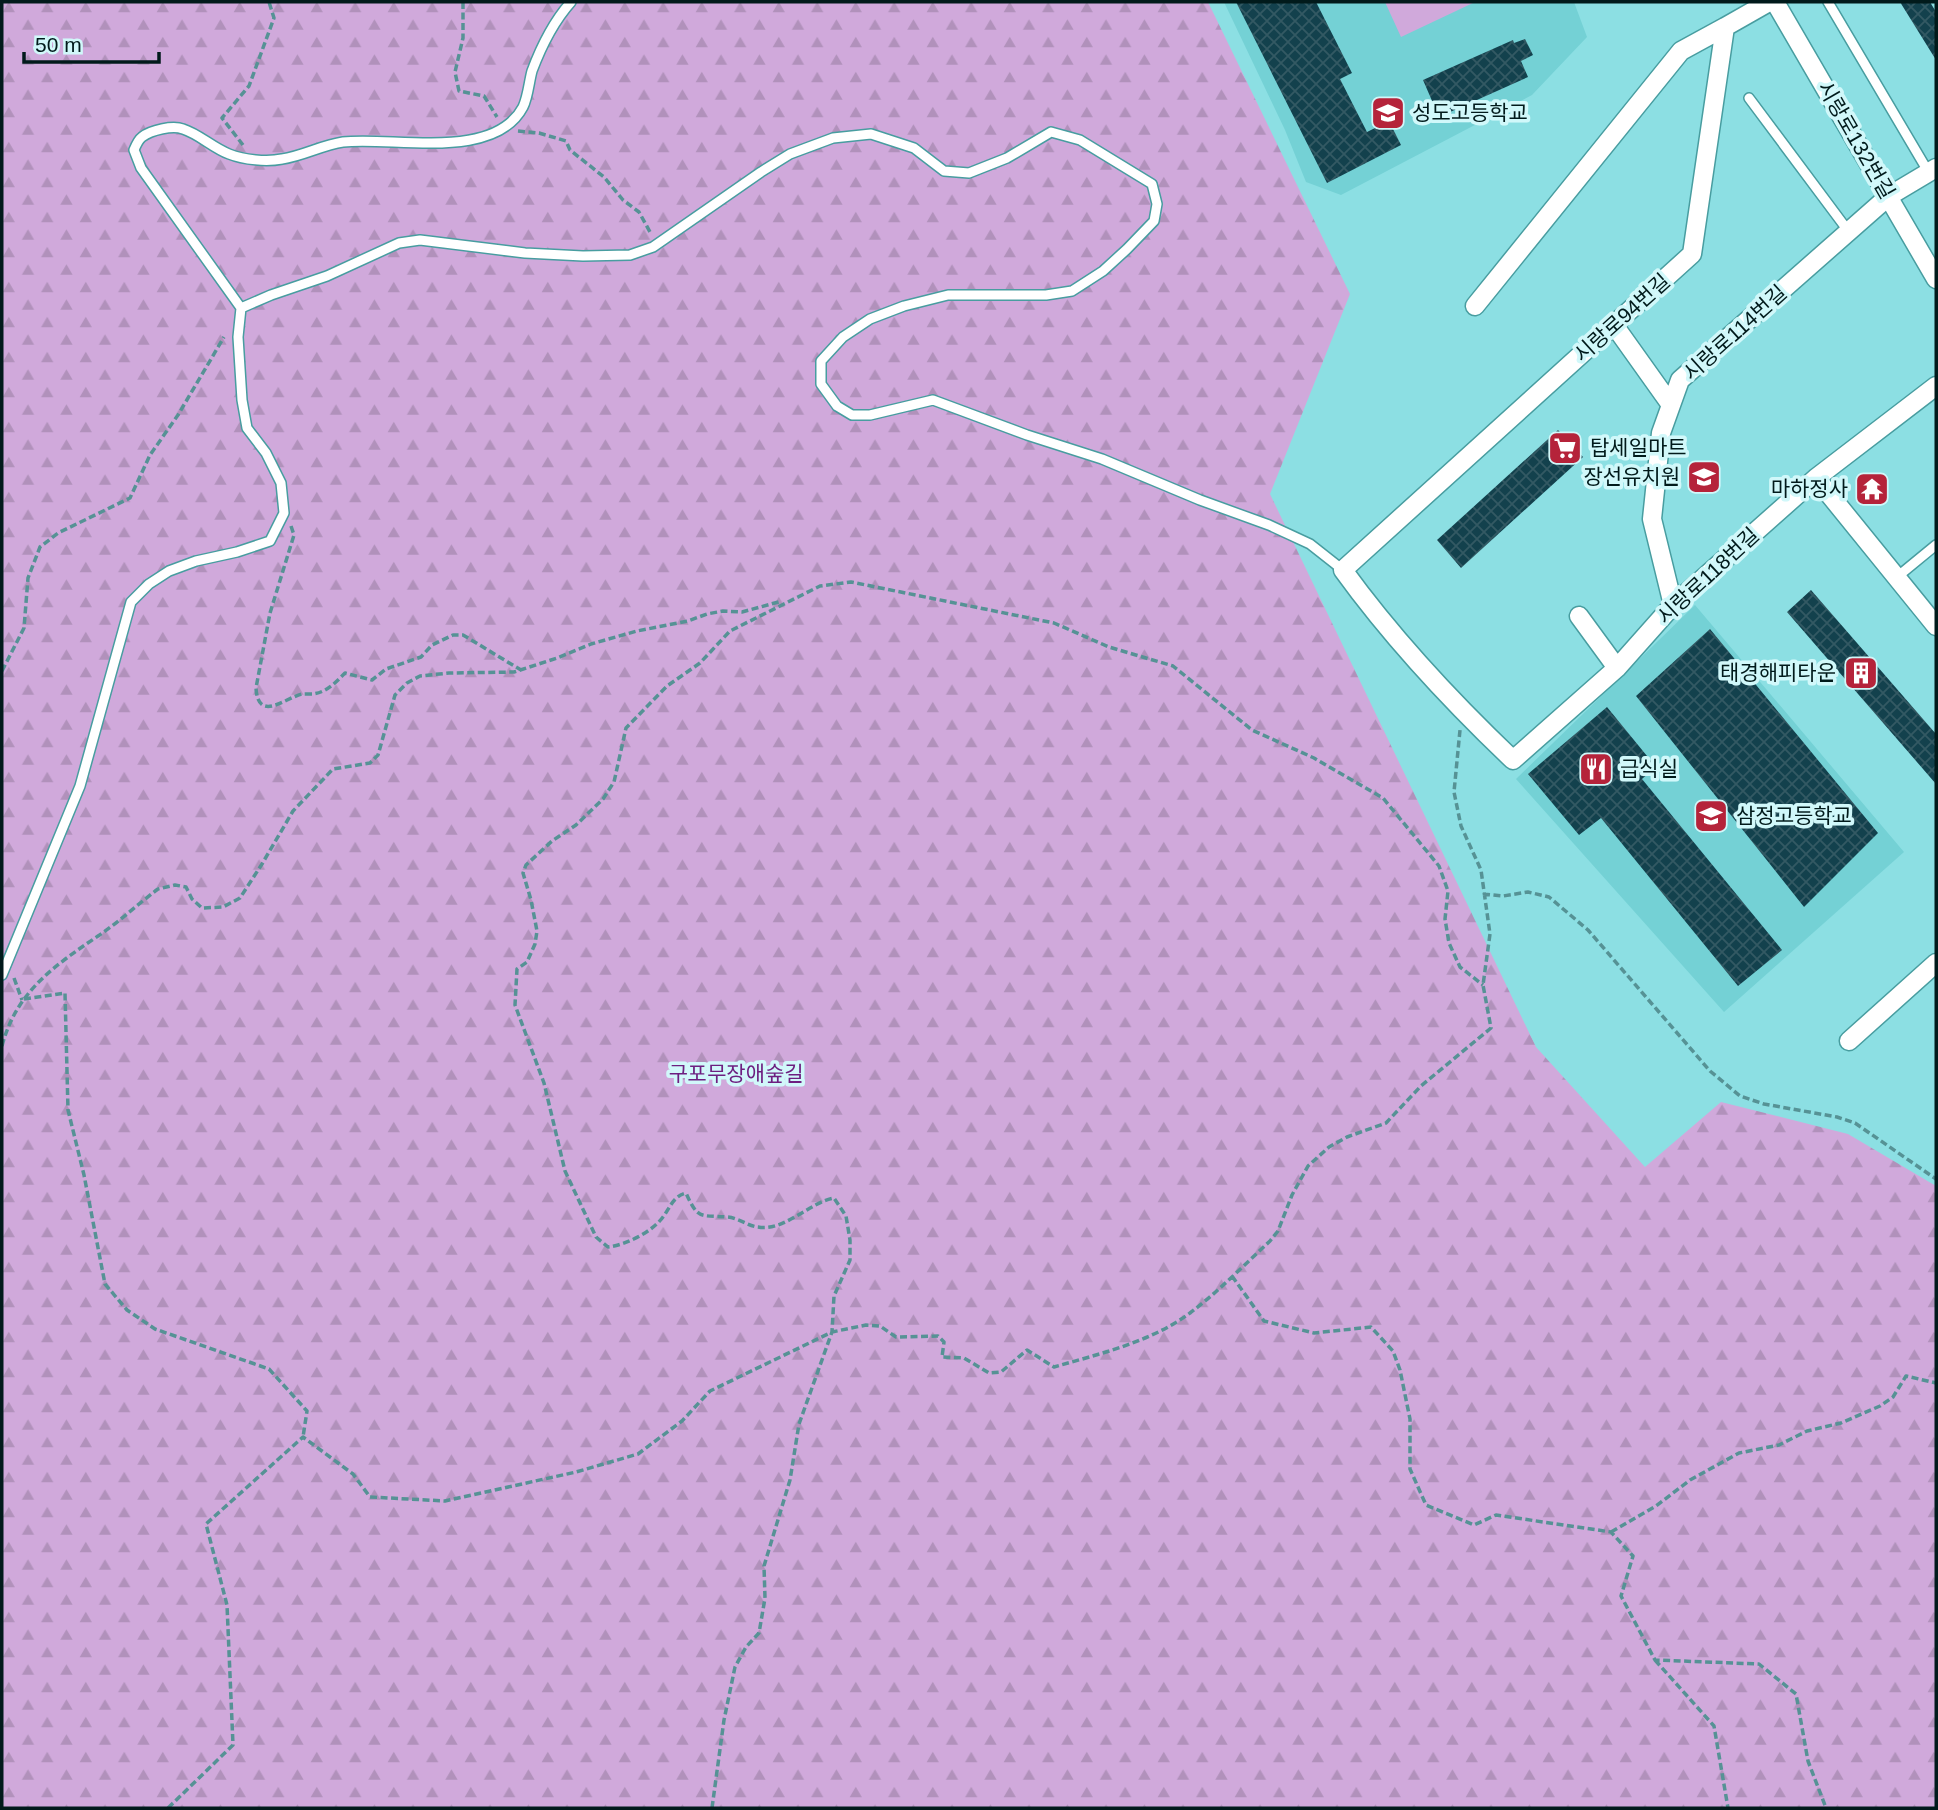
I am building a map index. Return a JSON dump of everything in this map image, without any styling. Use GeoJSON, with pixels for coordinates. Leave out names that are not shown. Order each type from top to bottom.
{"type":"FeatureCollection","features":[{"type":"Feature","properties":{"kind":"street"},"geometry":{"type":"LineString","coordinates":[[1475,306],[1681,51],[1769,2]]}},
{"type":"Feature","properties":{"kind":"street","name":"시랑로132번길"},"geometry":{"type":"LineString","coordinates":[[1775,2],[1936,279]]}},
{"type":"Feature","properties":{"kind":"street","name":"시랑로94번길"},"geometry":{"type":"LineString","coordinates":[[1343,570],[1692,254],[1725,27]]}},
{"type":"Feature","properties":{"kind":"street","name":"시랑로114번길"},"geometry":{"type":"LineString","coordinates":[[1673,605],[1652,519],[1661,433],[1680,380],[1889,197],[1933,170]]}},
{"type":"Feature","properties":{"kind":"street"},"geometry":{"type":"LineString","coordinates":[[1614,325],[1671,405]]}},
{"type":"Feature","properties":{"kind":"street","name":"시랑로118번길"},"geometry":{"type":"LineString","coordinates":[[1343,570],[1464,714],[1513,760],[1617,668],[1673,605],[1816,478],[1936,386]]}},
{"type":"Feature","properties":{"kind":"street"},"geometry":{"type":"LineString","coordinates":[[1816,478],[1936,626]]}},
{"type":"Feature","properties":{"kind":"street"},"geometry":{"type":"LineString","coordinates":[[1579,616],[1617,668]]}},
{"type":"Feature","properties":{"kind":"street"},"geometry":{"type":"LineString","coordinates":[[1849,1041],[1935,966]]}},
{"type":"Feature","properties":{"kind":"lane"},"geometry":{"type":"LineString","coordinates":[[2,975],[80,786],[131,602],[149,584],[169,571],[270,541],[284,513],[281,483],[266,453],[247,428],[237,337],[241,308],[141,168],[134,150],[140,138],[153,131],[182,128],[230,155],[254,159],[282,159],[345,142],[465,142],[495,133],[523,108],[533,70],[543,47],[558,16],[570,2]]}},
{"type":"Feature","properties":{"kind":"lane"},"geometry":{"type":"LineString","coordinates":[[1828,2],[1933,170]]}},
{"type":"Feature","properties":{"kind":"lane"},"geometry":{"type":"LineString","coordinates":[[1749,98],[1849,232]]}},
{"type":"Feature","properties":{"kind":"lane"},"geometry":{"type":"LineString","coordinates":[[241,308],[327,276],[398,243],[420,240],[525,253],[630,255],[653,247],[790,154],[833,138],[871,134],[914,148],[944,171],[969,173],[1007,158],[1051,132],[1080,140],[1152,184],[1157,204],[1154,221],[1103,271],[1072,291],[1046,295],[948,295],[904,306],[870,319],[843,337],[821,361],[821,384],[837,406],[852,415],[870,415],[933,400],[1027,435],[1102,458],[1310,544],[1343,570]]}},
{"type":"Feature","properties":{"kind":"lane"},"geometry":{"type":"LineString","coordinates":[[1897,577],[1936,545]]}},
{"type":"Feature","properties":{"kind":"path"},"geometry":{"type":"LineString","coordinates":[[254,159],[222,118],[249,86],[274,18],[269,2]]}},
{"type":"Feature","properties":{"kind":"path"},"geometry":{"type":"LineString","coordinates":[[463,2],[464,38],[455,72],[459,91],[484,96],[499,120],[519,131],[539,133],[566,141],[570,150],[604,177],[623,200],[644,219],[650,232],[642,251]]}},
{"type":"Feature","properties":{"kind":"path"},"geometry":{"type":"LineString","coordinates":[[2,671],[24,628],[27,578],[40,547],[58,533],[130,498],[150,455],[178,415],[241,308]]}},
{"type":"Feature","properties":{"kind":"path"},"geometry":{"type":"LineString","coordinates":[[284,513],[287,513],[294,535],[266,632],[257,688],[257,696],[262,704],[268,707],[277,706],[302,694],[315,694],[328,689],[345,673],[372,680],[386,669],[421,657],[432,645],[453,635],[463,635],[521,670]]}},
{"type":"Feature","properties":{"kind":"path"},"geometry":{"type":"LineString","coordinates":[[712,1808],[724,1720],[735,1667],[746,1647],[759,1633],[765,1598],[764,1566],[790,1480],[799,1424],[832,1332],[834,1296],[850,1260],[850,1250],[846,1216],[834,1198],[820,1200],[802,1214],[786,1221],[759,1228],[728,1217],[700,1216],[693,1210],[685,1193],[680,1194],[670,1204],[662,1219],[630,1241],[608,1247],[596,1237],[565,1171],[544,1083],[515,1004],[517,969],[527,962],[537,931],[523,873],[526,864],[552,841],[576,825],[603,799],[614,782],[626,727],[667,686],[700,663],[730,631],[789,600],[835,582],[871,584],[961,606],[1054,624],[1109,647],[1173,666],[1252,730],[1314,758],[1383,797],[1440,866],[1448,891],[1445,919],[1449,943],[1460,967],[1483,985]]}},
{"type":"Feature","properties":{"kind":"path"},"geometry":{"type":"LineString","coordinates":[[2,1046],[8,1024],[22,1000],[52,969],[158,889],[175,885],[186,887],[192,899],[202,908],[211,909],[223,907],[240,898],[293,811],[333,769],[370,763],[378,755],[395,695],[407,683],[420,676],[521,670],[591,644],[637,631],[723,611],[742,612],[789,600]]}},
{"type":"Feature","properties":{"kind":"path"},"geometry":{"type":"LineString","coordinates":[[303,1437],[353,1474],[370,1497],[445,1501],[576,1472],[638,1454],[682,1421],[710,1391],[832,1332],[866,1325],[880,1326],[896,1337],[939,1336],[944,1342],[942,1357],[964,1358],[989,1373],[1002,1372],[1027,1350],[1054,1367],[1105,1352],[1168,1327],[1190,1313],[1270,1241],[1278,1231],[1292,1195],[1308,1166],[1329,1147],[1347,1137],[1386,1123],[1421,1086],[1491,1027],[1483,985],[1490,934],[1481,870],[1461,826],[1454,792],[1458,737],[1464,714]]}},
{"type":"Feature","properties":{"kind":"path"},"geometry":{"type":"LineString","coordinates":[[1483,894],[1503,896],[1528,892],[1549,897],[1588,930],[1710,1071],[1740,1097],[1764,1104],[1837,1116],[1855,1123],[1936,1179]]}},
{"type":"Feature","properties":{"kind":"path"},"geometry":{"type":"LineString","coordinates":[[11,969],[22,1000]]}},
{"type":"Feature","properties":{"kind":"path"},"geometry":{"type":"LineString","coordinates":[[22,1000],[65,993],[68,1110],[85,1175],[105,1284],[127,1310],[155,1329],[269,1369],[307,1411],[303,1437],[206,1524],[227,1605],[233,1745],[168,1808]]}},
{"type":"Feature","properties":{"kind":"path"},"geometry":{"type":"LineString","coordinates":[[1232,1276],[1264,1321],[1314,1333],[1371,1327],[1393,1351],[1400,1370],[1410,1419],[1410,1469],[1426,1505],[1474,1525],[1496,1516],[1611,1532],[1656,1506],[1690,1480],[1739,1453],[1779,1445],[1807,1431],[1842,1423],[1880,1406],[1893,1397],[1906,1376],[1936,1383]]}},
{"type":"Feature","properties":{"kind":"path"},"geometry":{"type":"LineString","coordinates":[[1611,1532],[1633,1556],[1620,1596],[1655,1660],[1714,1726],[1728,1808]]}},
{"type":"Feature","properties":{"kind":"path"},"geometry":{"type":"LineString","coordinates":[[1655,1660],[1759,1664],[1796,1694],[1808,1761],[1826,1808]]}},
{"type":"Feature","properties":{"kind":"shaded area","name":"성도고등학교"},"geometry":{"type":"Polygon","coordinates":[[[1224,2],[1574,2],[1587,37],[1532,95],[1341,195],[1306,182],[1285,130],[1224,2]]]}},
{"type":"Feature","properties":{"kind":"shaded area","name":"삼정고등학교"},"geometry":{"type":"Polygon","coordinates":[[[1695,605],[1904,852],[1724,1012],[1516,779],[1695,605]]]}},
{"type":"Feature","properties":{"kind":"green space","name":"구포무장애숲길"},"geometry":{"type":"Polygon","coordinates":[[[2,2],[1208,2],[1350,294],[1270,494],[1536,1047],[1645,1167],[1721,1102],[1848,1134],[1936,1186],[1936,1808],[2,1808],[2,2]]]}},
{"type":"Feature","properties":{"kind":"green space"},"geometry":{"type":"Polygon","coordinates":[[[1385,2],[1475,2],[1401,37],[1385,2]]]}},
{"type":"Feature","properties":{"kind":"building"},"geometry":{"type":"Polygon","coordinates":[[[1236,2],[1316,2],[1352,73],[1340,79],[1367,132],[1389,121],[1401,145],[1327,183],[1236,2]]]}},
{"type":"Feature","properties":{"kind":"building"},"geometry":{"type":"Polygon","coordinates":[[[1900,2],[1930,2],[1936,12],[1936,60],[1900,2]]]}},
{"type":"Feature","properties":{"kind":"building"},"geometry":{"type":"Polygon","coordinates":[[[1525,39],[1533,55],[1521,61],[1528,77],[1439,117],[1423,80],[1513,40],[1514,43],[1525,39]]]}},
{"type":"Feature","properties":{"kind":"building"},"geometry":{"type":"Polygon","coordinates":[[[1558,430],[1583,457],[1461,568],[1437,540],[1558,430]]]}},
{"type":"Feature","properties":{"kind":"building","name":"태경해피타운"},"geometry":{"type":"Polygon","coordinates":[[[1811,590],[1936,734],[1936,784],[1787,612],[1811,590]]]}},
{"type":"Feature","properties":{"kind":"building"},"geometry":{"type":"Polygon","coordinates":[[[1710,629],[1878,833],[1804,907],[1636,696],[1710,629]]]}},
{"type":"Feature","properties":{"kind":"building"},"geometry":{"type":"Polygon","coordinates":[[[1607,707],[1656,767],[1642,779],[1782,950],[1738,986],[1601,818],[1579,835],[1528,774],[1607,707]]]}},
{"type":"Feature","properties":{"kind":"place","name":"성도고등학교"},"geometry":{"type":"Point","coordinates":[1388,113]}},
{"type":"Feature","properties":{"kind":"place","name":"탑세일마트"},"geometry":{"type":"Point","coordinates":[1565,448]}},
{"type":"Feature","properties":{"kind":"place","name":"장선유치원"},"geometry":{"type":"Point","coordinates":[1704,477]}},
{"type":"Feature","properties":{"kind":"place","name":"마하정사"},"geometry":{"type":"Point","coordinates":[1872,489]}},
{"type":"Feature","properties":{"kind":"place","name":"태경해피타운"},"geometry":{"type":"Point","coordinates":[1861,673]}},
{"type":"Feature","properties":{"kind":"place","name":"급식실"},"geometry":{"type":"Point","coordinates":[1596,769]}},
{"type":"Feature","properties":{"kind":"place","name":"삼정고등학교"},"geometry":{"type":"Point","coordinates":[1711,816]}}]}
